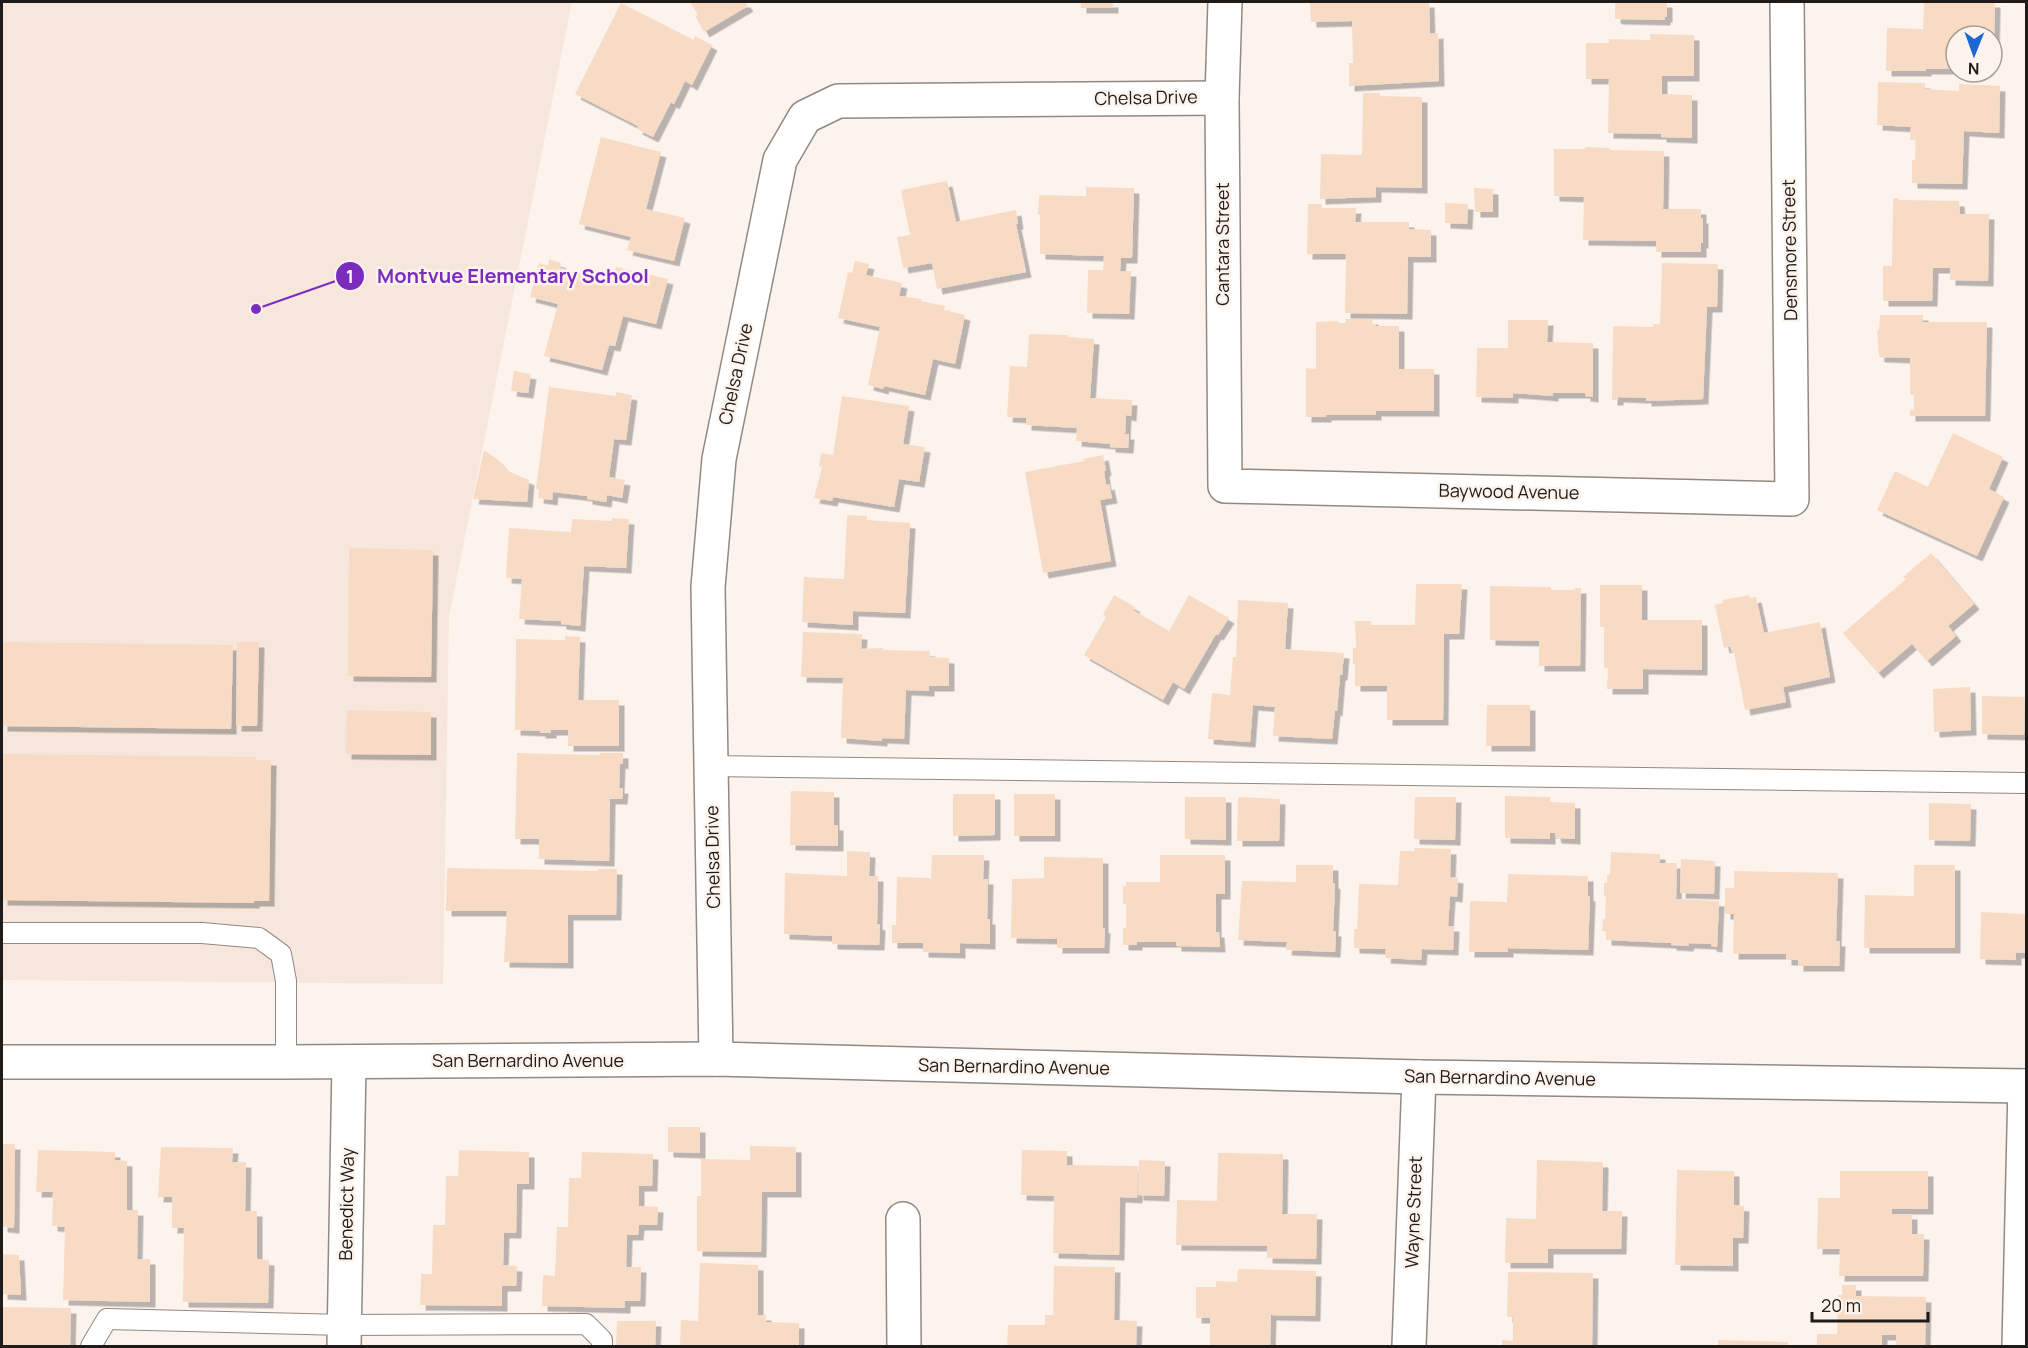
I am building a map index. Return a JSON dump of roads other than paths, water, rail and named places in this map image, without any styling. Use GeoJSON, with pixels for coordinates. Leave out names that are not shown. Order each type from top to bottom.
{"type":"FeatureCollection","features":[{"type":"Feature","properties":{"kind":"street","name":"Cantara Street"},"geometry":{"type":"LineString","coordinates":[[1225,2],[1222,98],[1225,486]]}},
{"type":"Feature","properties":{"kind":"street","name":"Densmore Street"},"geometry":{"type":"LineString","coordinates":[[1787,2],[1792,499]]}},
{"type":"Feature","properties":{"kind":"street","name":"Chelsa Drive"},"geometry":{"type":"LineString","coordinates":[[717,1059],[708,587],[719,459],[780,160],[805,117],[838,101],[1222,98]]}},
{"type":"Feature","properties":{"kind":"street","name":"Baywood Avenue"},"geometry":{"type":"LineString","coordinates":[[1225,486],[1792,499]]}},
{"type":"Feature","properties":{"kind":"street","name":"San Bernardino Avenue"},"geometry":{"type":"LineString","coordinates":[[2,1062],[717,1059],[1419,1077],[2026,1086]]}},
{"type":"Feature","properties":{"kind":"street","name":"Benedict Way"},"geometry":{"type":"LineString","coordinates":[[345,1336],[349,1062]]}},
{"type":"Feature","properties":{"kind":"street","name":"Wayne Street"},"geometry":{"type":"LineString","coordinates":[[1409,1347],[1419,1077]]}},
{"type":"Feature","properties":{"kind":"street"},"geometry":{"type":"LineString","coordinates":[[2019,1347],[2026,1086]]}},
{"type":"Feature","properties":{"kind":"street"},"geometry":{"type":"LineString","coordinates":[[903,1219],[904,1347]]}},
{"type":"Feature","properties":{"kind":"lane"},"geometry":{"type":"LineString","coordinates":[[711,766],[2026,783]]}},
{"type":"Feature","properties":{"kind":"lane"},"geometry":{"type":"LineString","coordinates":[[2,933],[202,933],[259,938],[281,954],[286,981],[286,1062]]}},
{"type":"Feature","properties":{"kind":"lane"},"geometry":{"type":"LineString","coordinates":[[91,1347],[107,1319],[345,1336],[586,1324],[602,1340],[602,1347]]}},
{"type":"Feature","properties":{"kind":"place","name":"Montvue Elementary School"},"geometry":{"type":"Point","coordinates":[256,309]}}]}
